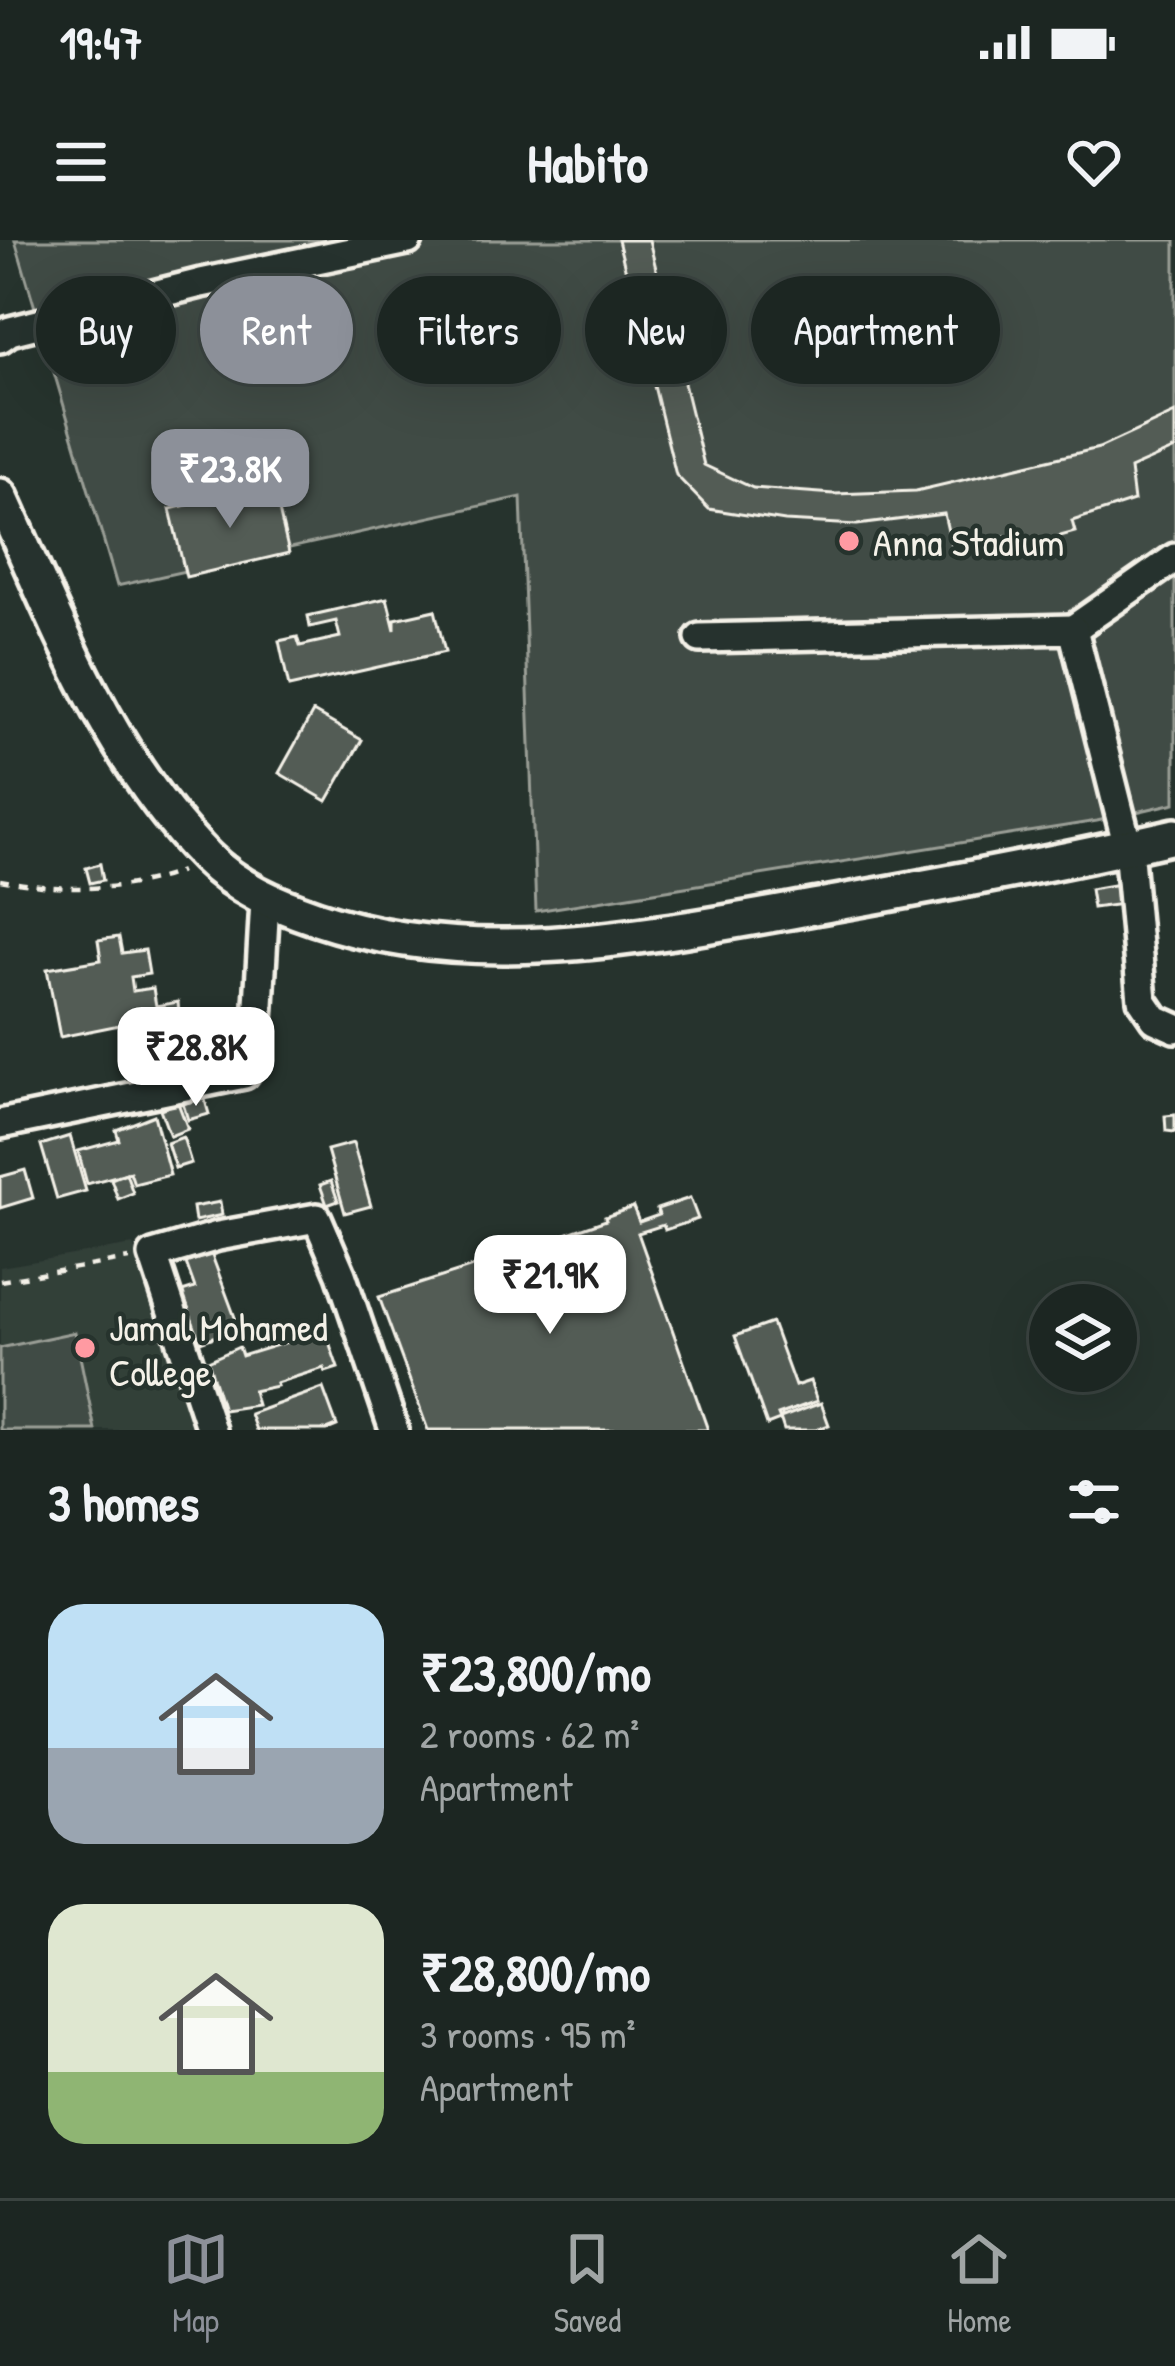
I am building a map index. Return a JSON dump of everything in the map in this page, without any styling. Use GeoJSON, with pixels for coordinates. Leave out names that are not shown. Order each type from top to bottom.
{"type":"FeatureCollection","features":[{"type":"Feature","properties":{"kind":"main road"},"geometry":{"type":"LineString","coordinates":[[0,496],[103,716],[153,796],[208,860],[265,901],[358,933],[441,944],[561,944],[677,931],[1053,865],[1175,836]]}},
{"type":"Feature","properties":{"kind":"street"},"geometry":{"type":"LineString","coordinates":[[4,332],[201,283],[408,240]]}},
{"type":"Feature","properties":{"kind":"street"},"geometry":{"type":"LineString","coordinates":[[700,638],[1073,629],[1175,558]]}},
{"type":"Feature","properties":{"kind":"street"},"geometry":{"type":"LineString","coordinates":[[1073,629],[1128,847],[1142,1000],[1155,1019],[1175,1028]]}},
{"type":"Feature","properties":{"kind":"street"},"geometry":{"type":"LineString","coordinates":[[0,1124],[244,1074],[256,1057],[265,901]]}},
{"type":"Feature","properties":{"kind":"street"},"geometry":{"type":"LineString","coordinates":[[212,1430],[153,1256],[218,1236],[317,1219],[341,1274],[394,1430]]}},
{"type":"Feature","properties":{"kind":"path"},"geometry":{"type":"LineString","coordinates":[[0,880],[89,887],[154,881],[208,860]]}},
{"type":"Feature","properties":{"kind":"path"},"geometry":{"type":"LineString","coordinates":[[0,1281],[153,1256]]}},
{"type":"Feature","properties":{"kind":"shaded area","name":"Anna Stadium"},"geometry":{"type":"Polygon","coordinates":[[[15,240],[1175,240],[1175,803],[1097,821],[536,911],[521,497],[117,586],[57,384],[176,384],[176,276],[36,276],[36,311],[15,240]]]}},
{"type":"Feature","properties":{"kind":"shaded area","name":"Jamal Mohamed College"},"geometry":{"type":"Polygon","coordinates":[[[133,1245],[198,1430],[0,1430],[0,1267],[133,1245]]]}},
{"type":"Feature","properties":{"kind":"shaded area"},"geometry":{"type":"Polygon","coordinates":[[[75,1332],[95,1430],[0,1430],[0,1348],[75,1332]]]}},
{"type":"Feature","properties":{"kind":"building"},"geometry":{"type":"Polygon","coordinates":[[[618,240],[649,240],[658,276],[627,276],[618,240]]]}},
{"type":"Feature","properties":{"kind":"building"},"geometry":{"type":"Polygon","coordinates":[[[654,384],[684,384],[704,465],[753,488],[834,494],[916,491],[1099,448],[1175,413],[1175,449],[1130,469],[1134,501],[1072,521],[1075,532],[1017,548],[1013,535],[951,544],[944,514],[857,525],[785,521],[709,509],[676,475],[654,384]]]}},
{"type":"Feature","properties":{"kind":"building"},"geometry":{"type":"Polygon","coordinates":[[[273,485],[289,553],[186,577],[170,509],[273,485]]]}},
{"type":"Feature","properties":{"kind":"building"},"geometry":{"type":"Polygon","coordinates":[[[387,598],[395,630],[395,619],[435,610],[445,652],[289,687],[279,641],[297,637],[300,646],[340,637],[336,621],[310,627],[308,616],[387,598]]]}},
{"type":"Feature","properties":{"kind":"building"},"geometry":{"type":"Polygon","coordinates":[[[313,712],[362,740],[327,801],[279,773],[313,712]]]}},
{"type":"Feature","properties":{"kind":"building"},"geometry":{"type":"Polygon","coordinates":[[[100,864],[103,880],[90,883],[86,868],[100,864]]]}},
{"type":"Feature","properties":{"kind":"building"},"geometry":{"type":"Polygon","coordinates":[[[1119,884],[1122,904],[1093,908],[1090,889],[1119,884]]]}},
{"type":"Feature","properties":{"kind":"building"},"geometry":{"type":"Polygon","coordinates":[[[119,937],[122,953],[145,950],[149,974],[131,977],[133,991],[153,988],[156,1006],[178,1002],[179,1013],[60,1037],[47,969],[101,960],[98,940],[119,937]]]}},
{"type":"Feature","properties":{"kind":"building"},"geometry":{"type":"Polygon","coordinates":[[[204,1097],[209,1114],[188,1120],[183,1104],[204,1097]]]}},
{"type":"Feature","properties":{"kind":"building"},"geometry":{"type":"Polygon","coordinates":[[[178,1103],[188,1129],[170,1136],[160,1109],[178,1103]]]}},
{"type":"Feature","properties":{"kind":"building"},"geometry":{"type":"Polygon","coordinates":[[[154,1115],[170,1175],[134,1184],[130,1172],[87,1184],[78,1151],[119,1140],[116,1130],[154,1115]]]}},
{"type":"Feature","properties":{"kind":"building"},"geometry":{"type":"Polygon","coordinates":[[[1175,1115],[1175,1132],[1166,1131],[1165,1116],[1175,1115]]]}},
{"type":"Feature","properties":{"kind":"building"},"geometry":{"type":"Polygon","coordinates":[[[70,1136],[86,1191],[57,1199],[41,1145],[70,1136]]]}},
{"type":"Feature","properties":{"kind":"building"},"geometry":{"type":"Polygon","coordinates":[[[183,1137],[191,1163],[175,1168],[167,1143],[183,1137]]]}},
{"type":"Feature","properties":{"kind":"building"},"geometry":{"type":"Polygon","coordinates":[[[353,1143],[371,1206],[345,1213],[327,1150],[353,1143]]]}},
{"type":"Feature","properties":{"kind":"building"},"geometry":{"type":"Polygon","coordinates":[[[25,1170],[33,1198],[0,1208],[0,1177],[25,1170]]]}},
{"type":"Feature","properties":{"kind":"building"},"geometry":{"type":"Polygon","coordinates":[[[126,1173],[133,1193],[118,1199],[111,1179],[126,1173]]]}},
{"type":"Feature","properties":{"kind":"building"},"geometry":{"type":"Polygon","coordinates":[[[331,1181],[338,1201],[327,1205],[320,1185],[331,1181]]]}},
{"type":"Feature","properties":{"kind":"building"},"geometry":{"type":"Polygon","coordinates":[[[690,1198],[698,1219],[638,1233],[708,1430],[428,1430],[379,1297],[633,1207],[639,1222],[659,1215],[657,1209],[690,1198]]]}},
{"type":"Feature","properties":{"kind":"building"},"geometry":{"type":"Polygon","coordinates":[[[220,1202],[222,1215],[195,1221],[193,1207],[220,1202]]]}},
{"type":"Feature","properties":{"kind":"building"},"geometry":{"type":"Polygon","coordinates":[[[211,1253],[239,1328],[200,1342],[182,1292],[195,1288],[186,1263],[211,1253]]]}},
{"type":"Feature","properties":{"kind":"building"},"geometry":{"type":"Polygon","coordinates":[[[318,1322],[338,1368],[325,1372],[324,1368],[253,1391],[257,1405],[223,1410],[208,1361],[239,1347],[242,1356],[310,1335],[307,1326],[318,1322]]]}},
{"type":"Feature","properties":{"kind":"building"},"geometry":{"type":"Polygon","coordinates":[[[772,1323],[795,1386],[810,1381],[817,1401],[778,1415],[780,1420],[767,1425],[735,1336],[772,1323]]]}},
{"type":"Feature","properties":{"kind":"building"},"geometry":{"type":"Polygon","coordinates":[[[323,1388],[337,1426],[256,1430],[250,1414],[323,1388]]]}},
{"type":"Feature","properties":{"kind":"building"},"geometry":{"type":"Polygon","coordinates":[[[821,1403],[829,1425],[784,1430],[780,1418],[821,1403]]]}},
{"type":"Feature","properties":{"kind":"place","name":"Anna Stadium"},"geometry":{"type":"Point","coordinates":[849,541]}},
{"type":"Feature","properties":{"kind":"place","name":"Jamal Mohamed College"},"geometry":{"type":"Point","coordinates":[85,1348]}}]}
